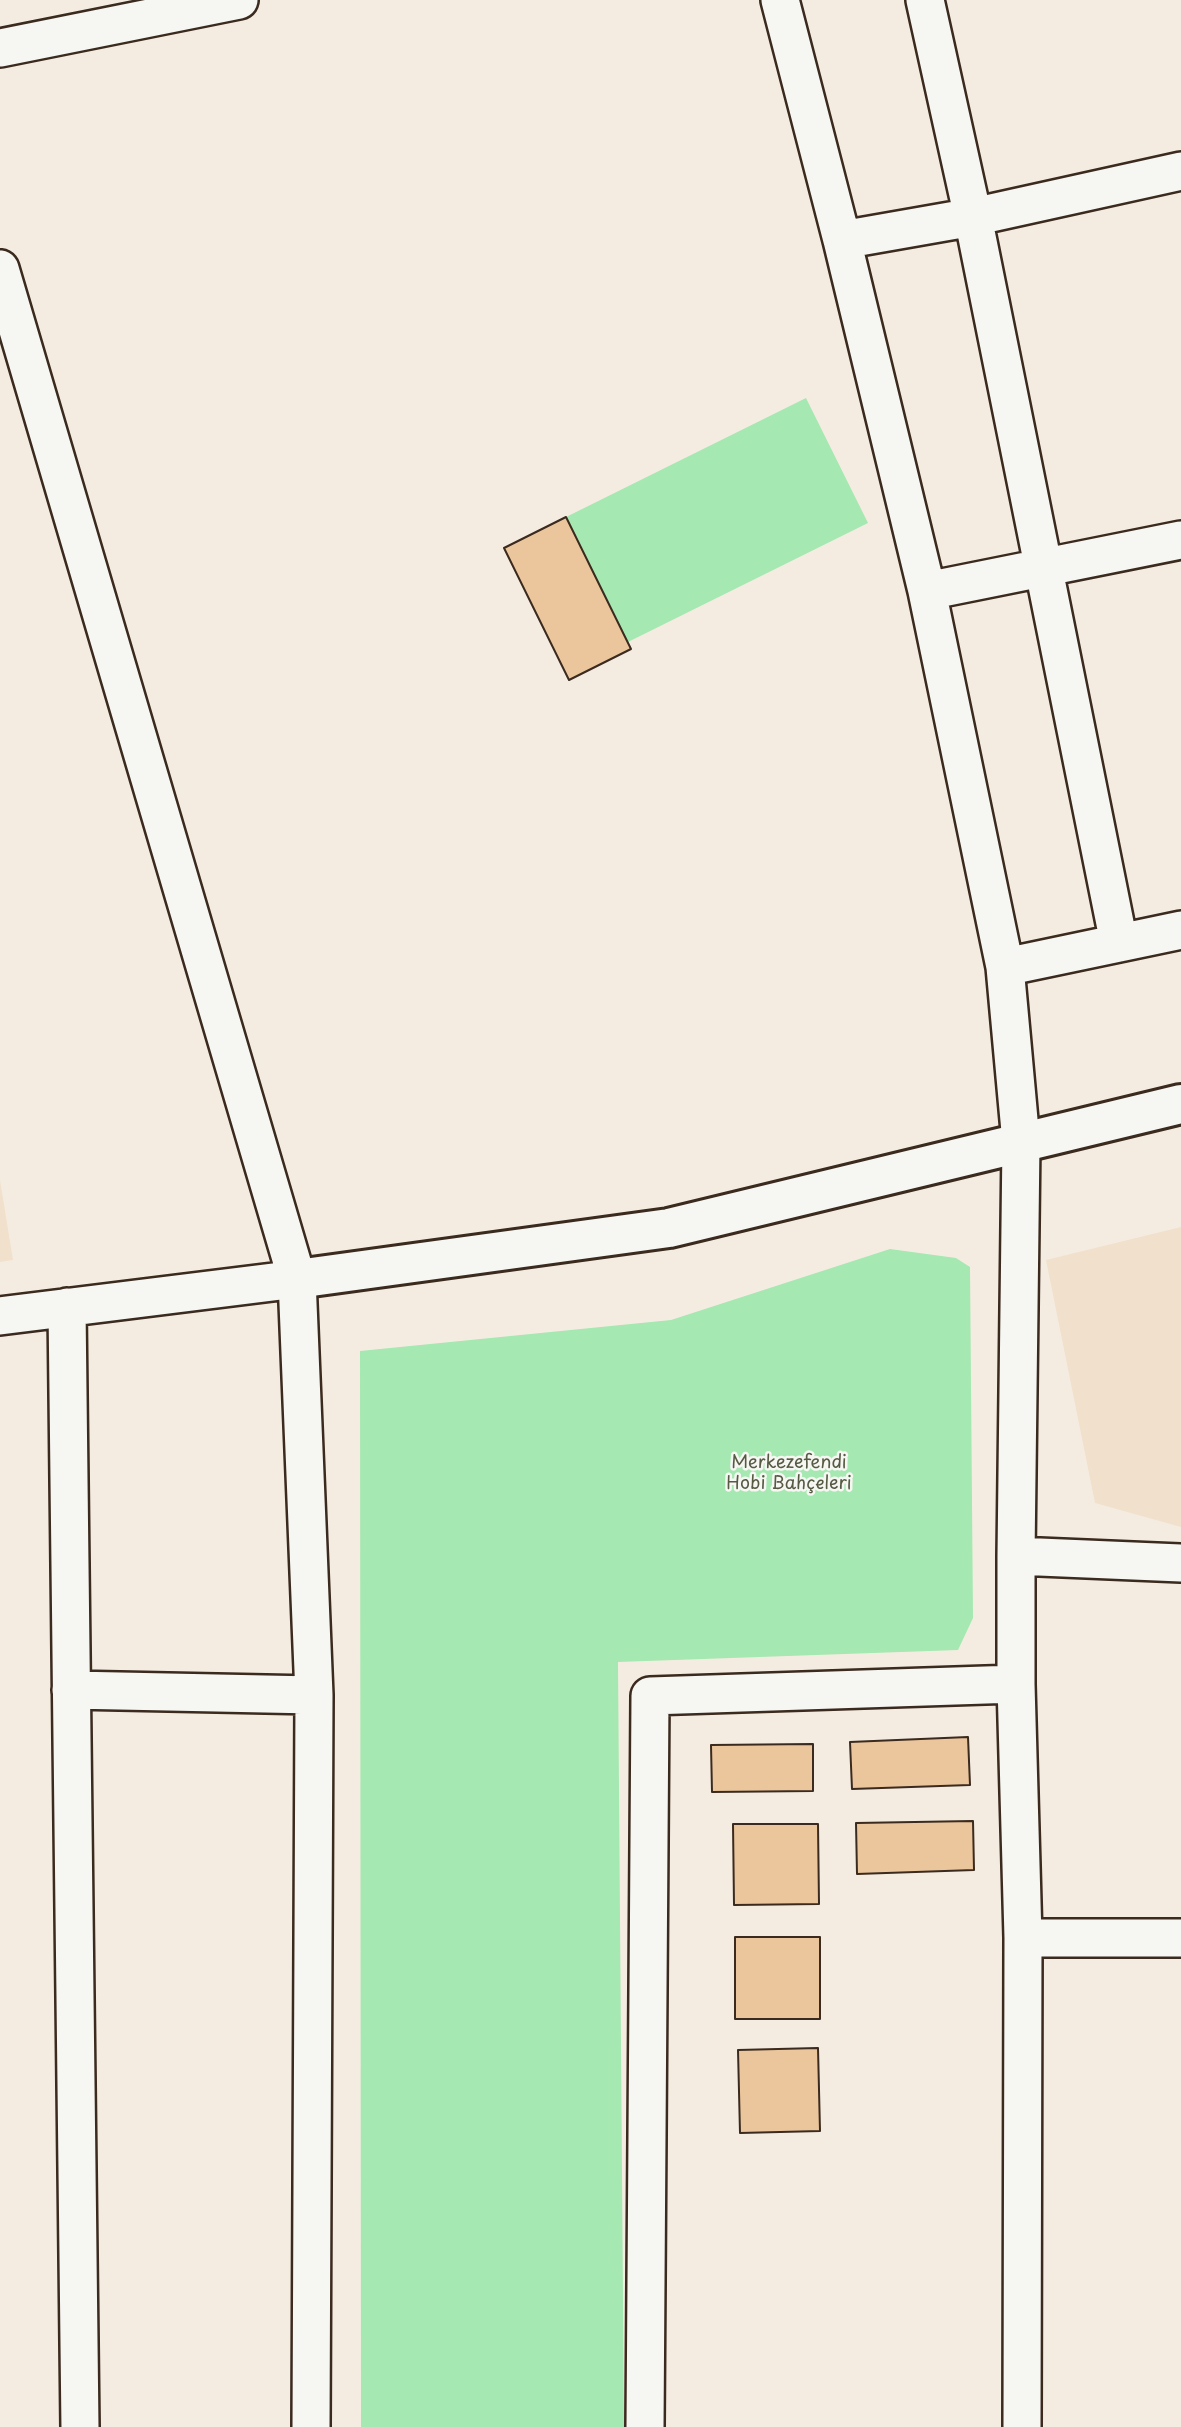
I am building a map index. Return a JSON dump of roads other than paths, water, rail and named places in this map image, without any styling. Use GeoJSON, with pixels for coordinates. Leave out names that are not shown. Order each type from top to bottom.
{"type":"FeatureCollection","features":[{"type":"Feature","properties":{"kind":"street"},"geometry":{"type":"LineString","coordinates":[[0,48],[178,6],[239,0]]}},
{"type":"Feature","properties":{"kind":"street"},"geometry":{"type":"LineString","coordinates":[[780,0],[842,240],[927,591],[1005,967],[1021,1142],[1016,1684],[1023,1938],[1022,2427]]}},
{"type":"Feature","properties":{"kind":"street"},"geometry":{"type":"LineString","coordinates":[[925,0],[973,217],[1119,943]]}},
{"type":"Feature","properties":{"kind":"street"},"geometry":{"type":"LineString","coordinates":[[842,240],[973,217],[1181,172]]}},
{"type":"Feature","properties":{"kind":"street"},"geometry":{"type":"LineString","coordinates":[[0,269],[297,1279],[314,1695],[311,2427]]}},
{"type":"Feature","properties":{"kind":"street"},"geometry":{"type":"LineString","coordinates":[[927,591],[1181,540]]}},
{"type":"Feature","properties":{"kind":"street"},"geometry":{"type":"LineString","coordinates":[[1005,967],[1181,930]]}},
{"type":"Feature","properties":{"kind":"street"},"geometry":{"type":"LineString","coordinates":[[0,1316],[669,1228],[1181,1104]]}},
{"type":"Feature","properties":{"kind":"street"},"geometry":{"type":"LineString","coordinates":[[66,1307],[80,2427]]}},
{"type":"Feature","properties":{"kind":"street"},"geometry":{"type":"LineString","coordinates":[[1016,1556],[1181,1563]]}},
{"type":"Feature","properties":{"kind":"street"},"geometry":{"type":"LineString","coordinates":[[645,2427],[650,1696],[1016,1684]]}},
{"type":"Feature","properties":{"kind":"street"},"geometry":{"type":"LineString","coordinates":[[71,1690],[314,1695]]}},
{"type":"Feature","properties":{"kind":"street"},"geometry":{"type":"LineString","coordinates":[[1023,1938],[1181,1938]]}},
{"type":"Feature","properties":{"kind":"park label","name":"Merkezefendi Hobi Bahçeleri"},"geometry":{"type":"Point","coordinates":[789,1473]}}]}
